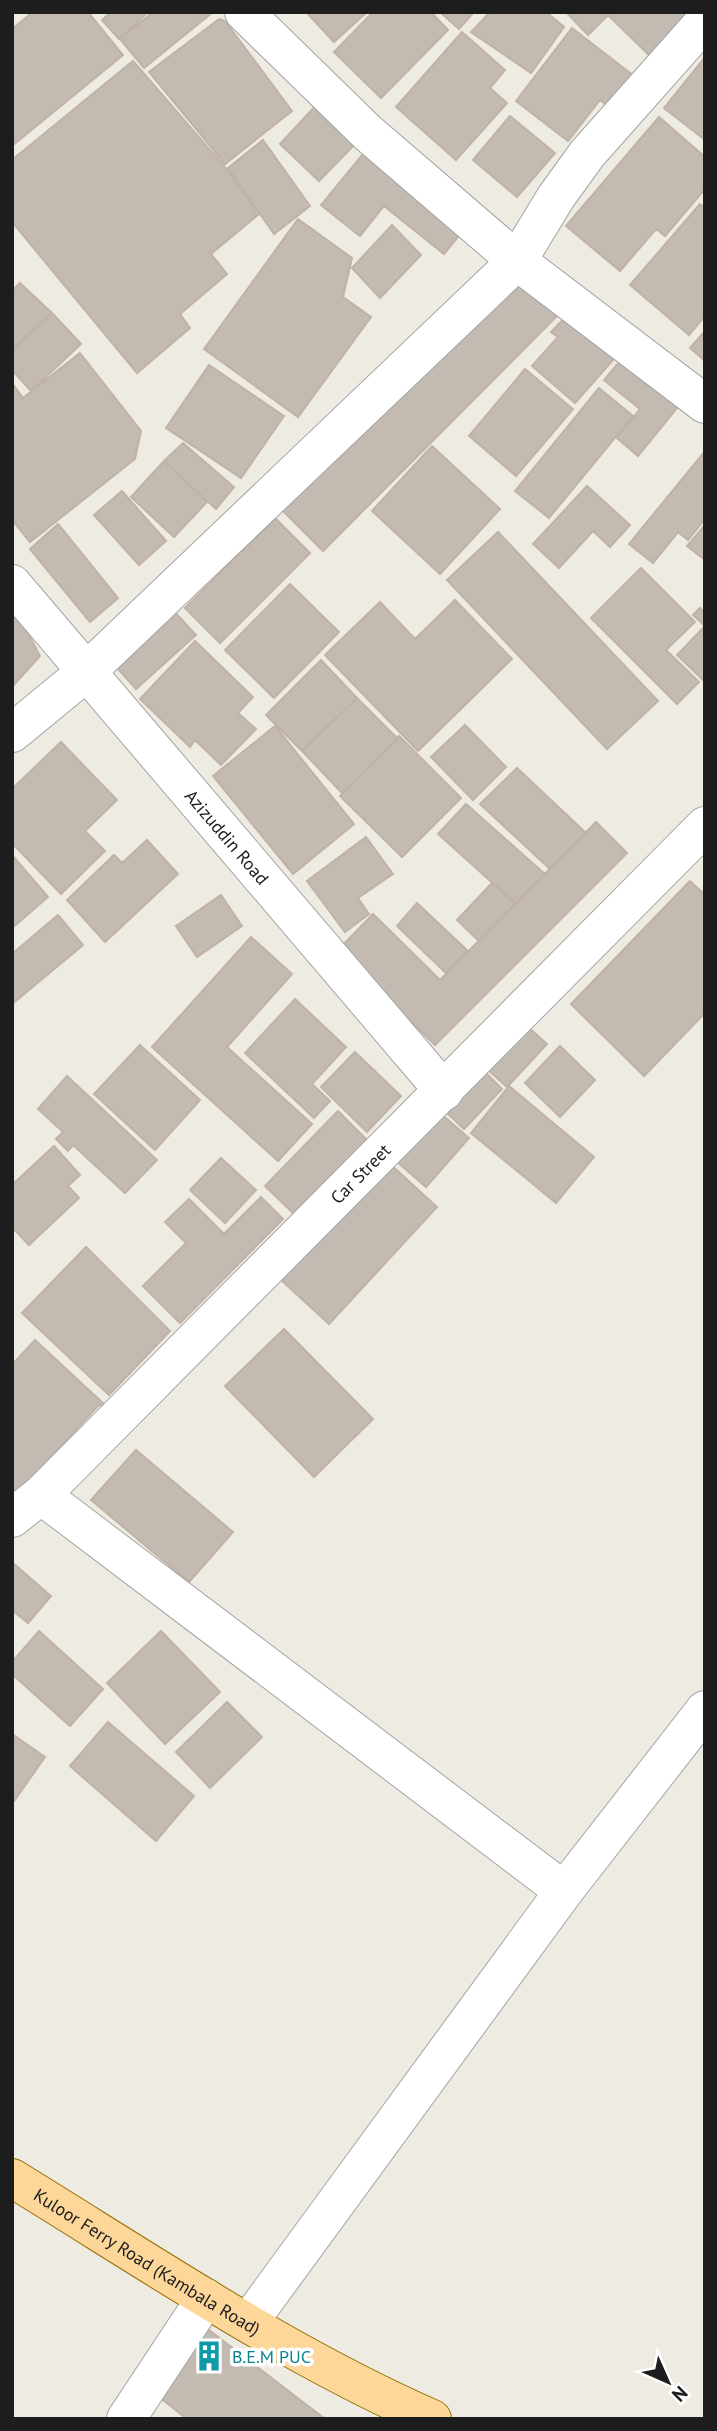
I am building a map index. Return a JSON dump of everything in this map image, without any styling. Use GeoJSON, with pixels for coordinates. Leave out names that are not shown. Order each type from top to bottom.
{"type":"FeatureCollection","features":[{"type":"Feature","properties":{"kind":"main road","name":"Kuloor Ferry Road (Kambala Road)"},"geometry":{"type":"LineString","coordinates":[[12,2178],[206,2298],[361,2388],[432,2419]]}},
{"type":"Feature","properties":{"kind":"street"},"geometry":{"type":"LineString","coordinates":[[244,12],[368,133],[517,261],[705,404]]}},
{"type":"Feature","properties":{"kind":"street"},"geometry":{"type":"LineString","coordinates":[[12,733],[85,673],[517,261],[587,153],[705,22]]}},
{"type":"Feature","properties":{"kind":"street","name":"Azizuddin Road"},"geometry":{"type":"LineString","coordinates":[[12,584],[85,673],[444,1091]]}},
{"type":"Feature","properties":{"kind":"street","name":"Car Street"},"geometry":{"type":"LineString","coordinates":[[27,1507],[180,1352],[701,840]]}},
{"type":"Feature","properties":{"kind":"street"},"geometry":{"type":"LineString","coordinates":[[27,1507],[564,1891]]}},
{"type":"Feature","properties":{"kind":"street"},"geometry":{"type":"LineString","coordinates":[[248,2323],[564,1891],[705,1710]]}},
{"type":"Feature","properties":{"kind":"street"},"geometry":{"type":"LineString","coordinates":[[126,2419],[206,2298]]}},
{"type":"Feature","properties":{"kind":"building"},"geometry":{"type":"Polygon","coordinates":[[[33,12],[88,12],[123,55],[12,146],[12,29],[33,12]]]}},
{"type":"Feature","properties":{"kind":"building"},"geometry":{"type":"Polygon","coordinates":[[[111,12],[148,12],[119,39],[102,20],[111,12]]]}},
{"type":"Feature","properties":{"kind":"building"},"geometry":{"type":"Polygon","coordinates":[[[153,12],[213,12],[144,68],[120,39],[153,12]]]}},
{"type":"Feature","properties":{"kind":"building"},"geometry":{"type":"Polygon","coordinates":[[[306,12],[367,12],[334,42],[306,12]]]}},
{"type":"Feature","properties":{"kind":"building"},"geometry":{"type":"Polygon","coordinates":[[[373,12],[431,12],[448,30],[381,98],[334,52],[373,12]]]}},
{"type":"Feature","properties":{"kind":"building"},"geometry":{"type":"Polygon","coordinates":[[[440,12],[474,12],[459,29],[440,12]]]}},
{"type":"Feature","properties":{"kind":"building"},"geometry":{"type":"Polygon","coordinates":[[[490,12],[546,12],[564,27],[531,73],[471,32],[490,12]]]}},
{"type":"Feature","properties":{"kind":"building"},"geometry":{"type":"Polygon","coordinates":[[[566,12],[693,12],[650,56],[608,15],[588,35],[566,12]]]}},
{"type":"Feature","properties":{"kind":"building"},"geometry":{"type":"Polygon","coordinates":[[[219,19],[225,21],[292,111],[225,164],[149,72],[219,19]]]}},
{"type":"Feature","properties":{"kind":"building"},"geometry":{"type":"Polygon","coordinates":[[[572,28],[639,80],[614,111],[600,100],[568,141],[516,101],[572,28]]]}},
{"type":"Feature","properties":{"kind":"building"},"geometry":{"type":"Polygon","coordinates":[[[462,32],[505,70],[490,88],[507,103],[456,160],[396,107],[462,32]]]}},
{"type":"Feature","properties":{"kind":"building"},"geometry":{"type":"Polygon","coordinates":[[[705,57],[705,140],[664,108],[705,57]]]}},
{"type":"Feature","properties":{"kind":"building"},"geometry":{"type":"Polygon","coordinates":[[[133,61],[224,166],[259,214],[211,254],[227,274],[180,314],[190,328],[137,373],[12,222],[12,160],[133,61]]]}},
{"type":"Feature","properties":{"kind":"building"},"geometry":{"type":"Polygon","coordinates":[[[320,101],[360,139],[319,181],[280,144],[320,101]]]}},
{"type":"Feature","properties":{"kind":"building"},"geometry":{"type":"Polygon","coordinates":[[[510,116],[555,153],[517,197],[473,160],[510,116]]]}},
{"type":"Feature","properties":{"kind":"building"},"geometry":{"type":"Polygon","coordinates":[[[659,117],[705,157],[705,189],[665,236],[656,229],[620,271],[566,226],[659,117]]]}},
{"type":"Feature","properties":{"kind":"building"},"geometry":{"type":"Polygon","coordinates":[[[263,140],[310,206],[274,234],[228,168],[263,140]]]}},
{"type":"Feature","properties":{"kind":"building"},"geometry":{"type":"Polygon","coordinates":[[[368,148],[466,227],[444,254],[384,206],[360,236],[321,205],[368,148]]]}},
{"type":"Feature","properties":{"kind":"building"},"geometry":{"type":"Polygon","coordinates":[[[700,204],[705,208],[705,316],[689,335],[630,285],[700,204]]]}},
{"type":"Feature","properties":{"kind":"building"},"geometry":{"type":"Polygon","coordinates":[[[298,219],[352,258],[343,297],[371,317],[298,417],[204,349],[298,219]]]}},
{"type":"Feature","properties":{"kind":"building"},"geometry":{"type":"Polygon","coordinates":[[[392,225],[421,255],[380,298],[352,268],[392,225]]]}},
{"type":"Feature","properties":{"kind":"building"},"geometry":{"type":"Polygon","coordinates":[[[517,269],[561,312],[323,551],[279,507],[517,269]]]}},
{"type":"Feature","properties":{"kind":"building"},"geometry":{"type":"Polygon","coordinates":[[[20,283],[52,313],[12,350],[12,291],[20,283]]]}},
{"type":"Feature","properties":{"kind":"building"},"geometry":{"type":"Polygon","coordinates":[[[572,310],[620,352],[575,403],[532,366],[558,337],[551,332],[572,310]]]}},
{"type":"Feature","properties":{"kind":"building"},"geometry":{"type":"Polygon","coordinates":[[[52,313],[81,344],[31,391],[12,370],[12,350],[52,313]]]}},
{"type":"Feature","properties":{"kind":"building"},"geometry":{"type":"Polygon","coordinates":[[[705,331],[705,361],[690,348],[705,331]]]}},
{"type":"Feature","properties":{"kind":"building"},"geometry":{"type":"Polygon","coordinates":[[[80,353],[141,431],[135,459],[30,542],[12,520],[12,383],[23,398],[80,353]]]}},
{"type":"Feature","properties":{"kind":"building"},"geometry":{"type":"Polygon","coordinates":[[[625,355],[682,402],[638,456],[617,438],[640,409],[604,380],[625,355]]]}},
{"type":"Feature","properties":{"kind":"building"},"geometry":{"type":"Polygon","coordinates":[[[209,365],[284,416],[241,478],[166,428],[209,365]]]}},
{"type":"Feature","properties":{"kind":"building"},"geometry":{"type":"Polygon","coordinates":[[[525,369],[573,409],[516,476],[469,436],[525,369]]]}},
{"type":"Feature","properties":{"kind":"building"},"geometry":{"type":"Polygon","coordinates":[[[599,388],[633,416],[549,518],[515,491],[599,388]]]}},
{"type":"Feature","properties":{"kind":"building"},"geometry":{"type":"Polygon","coordinates":[[[183,443],[234,487],[216,509],[164,461],[183,443]]]}},
{"type":"Feature","properties":{"kind":"building"},"geometry":{"type":"Polygon","coordinates":[[[432,446],[500,509],[440,574],[372,511],[432,446]]]}},
{"type":"Feature","properties":{"kind":"building"},"geometry":{"type":"Polygon","coordinates":[[[705,451],[705,519],[688,540],[678,532],[653,563],[629,544],[705,451]]]}},
{"type":"Feature","properties":{"kind":"building"},"geometry":{"type":"Polygon","coordinates":[[[164,461],[207,502],[174,537],[131,497],[164,461]]]}},
{"type":"Feature","properties":{"kind":"building"},"geometry":{"type":"Polygon","coordinates":[[[587,486],[630,525],[610,547],[593,531],[559,568],[533,544],[587,486]]]}},
{"type":"Feature","properties":{"kind":"building"},"geometry":{"type":"Polygon","coordinates":[[[122,491],[166,541],[139,565],[94,515],[122,491]]]}},
{"type":"Feature","properties":{"kind":"building"},"geometry":{"type":"Polygon","coordinates":[[[275,518],[310,553],[220,643],[185,608],[275,518]]]}},
{"type":"Feature","properties":{"kind":"building"},"geometry":{"type":"Polygon","coordinates":[[[58,524],[118,598],[90,622],[30,549],[58,524]]]}},
{"type":"Feature","properties":{"kind":"building"},"geometry":{"type":"Polygon","coordinates":[[[705,525],[705,560],[687,546],[705,525]]]}},
{"type":"Feature","properties":{"kind":"building"},"geometry":{"type":"Polygon","coordinates":[[[498,532],[658,701],[607,749],[447,580],[498,532]]]}},
{"type":"Feature","properties":{"kind":"building"},"geometry":{"type":"Polygon","coordinates":[[[641,568],[695,622],[666,650],[699,682],[677,704],[591,618],[641,568]]]}},
{"type":"Feature","properties":{"kind":"building"},"geometry":{"type":"Polygon","coordinates":[[[290,584],[339,632],[274,698],[225,650],[290,584]]]}},
{"type":"Feature","properties":{"kind":"building"},"geometry":{"type":"Polygon","coordinates":[[[455,600],[512,659],[418,751],[325,655],[380,602],[415,639],[455,600]]]}},
{"type":"Feature","properties":{"kind":"building"},"geometry":{"type":"Polygon","coordinates":[[[12,603],[40,656],[12,687],[12,603]]]}},
{"type":"Feature","properties":{"kind":"building"},"geometry":{"type":"Polygon","coordinates":[[[171,608],[196,635],[136,689],[111,661],[171,608]]]}},
{"type":"Feature","properties":{"kind":"building"},"geometry":{"type":"Polygon","coordinates":[[[700,608],[705,613],[705,626],[693,615],[700,608]]]}},
{"type":"Feature","properties":{"kind":"building"},"geometry":{"type":"Polygon","coordinates":[[[705,626],[705,682],[677,655],[705,626]]]}},
{"type":"Feature","properties":{"kind":"building"},"geometry":{"type":"Polygon","coordinates":[[[195,641],[253,697],[238,713],[256,729],[221,765],[195,740],[190,747],[140,699],[195,641]]]}},
{"type":"Feature","properties":{"kind":"building"},"geometry":{"type":"Polygon","coordinates":[[[321,660],[357,698],[302,751],[266,715],[321,660]]]}},
{"type":"Feature","properties":{"kind":"building"},"geometry":{"type":"Polygon","coordinates":[[[357,698],[398,739],[342,793],[302,751],[357,698]]]}},
{"type":"Feature","properties":{"kind":"building"},"geometry":{"type":"Polygon","coordinates":[[[465,725],[506,767],[473,800],[431,757],[465,725]]]}},
{"type":"Feature","properties":{"kind":"building"},"geometry":{"type":"Polygon","coordinates":[[[275,726],[354,824],[293,874],[213,776],[275,726]]]}},
{"type":"Feature","properties":{"kind":"building"},"geometry":{"type":"Polygon","coordinates":[[[399,736],[461,798],[402,857],[340,796],[399,736]]]}},
{"type":"Feature","properties":{"kind":"building"},"geometry":{"type":"Polygon","coordinates":[[[61,742],[117,800],[85,831],[105,851],[61,894],[12,843],[12,789],[61,742]]]}},
{"type":"Feature","properties":{"kind":"building"},"geometry":{"type":"Polygon","coordinates":[[[517,768],[586,833],[550,869],[480,804],[517,768]]]}},
{"type":"Feature","properties":{"kind":"building"},"geometry":{"type":"Polygon","coordinates":[[[466,804],[545,874],[516,904],[438,834],[466,804]]]}},
{"type":"Feature","properties":{"kind":"building"},"geometry":{"type":"Polygon","coordinates":[[[596,822],[627,853],[435,1045],[338,950],[373,914],[440,980],[596,822]]]}},
{"type":"Feature","properties":{"kind":"building"},"geometry":{"type":"Polygon","coordinates":[[[366,837],[393,874],[358,898],[369,914],[345,932],[307,881],[366,837]]]}},
{"type":"Feature","properties":{"kind":"building"},"geometry":{"type":"Polygon","coordinates":[[[147,840],[178,874],[105,942],[67,900],[114,855],[122,863],[147,840]]]}},
{"type":"Feature","properties":{"kind":"building"},"geometry":{"type":"Polygon","coordinates":[[[12,855],[48,897],[12,928],[12,855]]]}},
{"type":"Feature","properties":{"kind":"building"},"geometry":{"type":"Polygon","coordinates":[[[690,881],[705,895],[705,1013],[644,1076],[571,1004],[690,881]]]}},
{"type":"Feature","properties":{"kind":"building"},"geometry":{"type":"Polygon","coordinates":[[[492,883],[516,904],[479,941],[457,920],[492,883]]]}},
{"type":"Feature","properties":{"kind":"building"},"geometry":{"type":"Polygon","coordinates":[[[221,895],[242,926],[197,957],[176,926],[221,895]]]}},
{"type":"Feature","properties":{"kind":"building"},"geometry":{"type":"Polygon","coordinates":[[[417,903],[468,951],[446,973],[397,926],[417,903]]]}},
{"type":"Feature","properties":{"kind":"building"},"geometry":{"type":"Polygon","coordinates":[[[58,915],[83,945],[12,1004],[12,954],[58,915]]]}},
{"type":"Feature","properties":{"kind":"building"},"geometry":{"type":"Polygon","coordinates":[[[251,937],[292,974],[227,1047],[312,1124],[278,1161],[152,1047],[251,937]]]}},
{"type":"Feature","properties":{"kind":"building"},"geometry":{"type":"Polygon","coordinates":[[[295,999],[346,1047],[312,1084],[330,1101],[314,1118],[245,1053],[295,999]]]}},
{"type":"Feature","properties":{"kind":"building"},"geometry":{"type":"Polygon","coordinates":[[[527,1026],[547,1044],[507,1087],[487,1069],[527,1026]]]}},
{"type":"Feature","properties":{"kind":"building"},"geometry":{"type":"Polygon","coordinates":[[[140,1045],[200,1100],[155,1150],[94,1094],[140,1045]]]}},
{"type":"Feature","properties":{"kind":"building"},"geometry":{"type":"Polygon","coordinates":[[[560,1046],[595,1080],[560,1117],[525,1083],[560,1046]]]}},
{"type":"Feature","properties":{"kind":"building"},"geometry":{"type":"Polygon","coordinates":[[[355,1052],[401,1096],[367,1132],[321,1087],[355,1052]]]}},
{"type":"Feature","properties":{"kind":"building"},"geometry":{"type":"Polygon","coordinates":[[[481,1068],[502,1089],[464,1129],[443,1109],[481,1068]]]}},
{"type":"Feature","properties":{"kind":"building"},"geometry":{"type":"Polygon","coordinates":[[[67,1076],[157,1160],[125,1193],[73,1145],[68,1151],[56,1139],[63,1132],[38,1109],[67,1076]]]}},
{"type":"Feature","properties":{"kind":"building"},"geometry":{"type":"Polygon","coordinates":[[[509,1086],[594,1157],[556,1203],[471,1133],[509,1086]]]}},
{"type":"Feature","properties":{"kind":"building"},"geometry":{"type":"Polygon","coordinates":[[[338,1111],[368,1141],[296,1216],[265,1186],[338,1111]]]}},
{"type":"Feature","properties":{"kind":"building"},"geometry":{"type":"Polygon","coordinates":[[[440,1113],[469,1138],[426,1187],[397,1162],[440,1113]]]}},
{"type":"Feature","properties":{"kind":"building"},"geometry":{"type":"Polygon","coordinates":[[[54,1146],[80,1175],[68,1186],[79,1198],[29,1245],[12,1227],[12,1185],[54,1146]]]}},
{"type":"Feature","properties":{"kind":"building"},"geometry":{"type":"Polygon","coordinates":[[[221,1158],[256,1190],[225,1223],[190,1190],[221,1158]]]}},
{"type":"Feature","properties":{"kind":"building"},"geometry":{"type":"Polygon","coordinates":[[[389,1163],[437,1207],[329,1324],[281,1280],[389,1163]]]}},
{"type":"Feature","properties":{"kind":"building"},"geometry":{"type":"Polygon","coordinates":[[[261,1197],[283,1219],[180,1323],[143,1286],[186,1243],[165,1222],[189,1199],[224,1234],[261,1197]]]}},
{"type":"Feature","properties":{"kind":"building"},"geometry":{"type":"Polygon","coordinates":[[[86,1247],[170,1331],[109,1395],[22,1313],[86,1247]]]}},
{"type":"Feature","properties":{"kind":"building"},"geometry":{"type":"Polygon","coordinates":[[[284,1329],[373,1419],[314,1477],[225,1386],[284,1329]]]}},
{"type":"Feature","properties":{"kind":"building"},"geometry":{"type":"Polygon","coordinates":[[[35,1340],[104,1404],[98,1406],[12,1499],[12,1365],[35,1340]]]}},
{"type":"Feature","properties":{"kind":"building"},"geometry":{"type":"Polygon","coordinates":[[[136,1450],[233,1532],[189,1582],[91,1500],[136,1450]]]}},
{"type":"Feature","properties":{"kind":"building"},"geometry":{"type":"Polygon","coordinates":[[[13,1563],[51,1596],[28,1623],[12,1610],[13,1563]]]}},
{"type":"Feature","properties":{"kind":"building"},"geometry":{"type":"Polygon","coordinates":[[[39,1631],[103,1689],[70,1726],[12,1674],[12,1662],[39,1631]]]}},
{"type":"Feature","properties":{"kind":"building"},"geometry":{"type":"Polygon","coordinates":[[[161,1631],[220,1692],[165,1744],[107,1683],[161,1631]]]}},
{"type":"Feature","properties":{"kind":"building"},"geometry":{"type":"Polygon","coordinates":[[[227,1702],[262,1737],[210,1788],[176,1752],[227,1702]]]}},
{"type":"Feature","properties":{"kind":"building"},"geometry":{"type":"Polygon","coordinates":[[[108,1722],[194,1796],[156,1841],[70,1766],[108,1722]]]}},
{"type":"Feature","properties":{"kind":"building"},"geometry":{"type":"Polygon","coordinates":[[[12,1734],[45,1757],[12,1804],[12,1734]]]}},
{"type":"Feature","properties":{"kind":"building","name":"B.E.M PUC"},"geometry":{"type":"Polygon","coordinates":[[[200,2323],[325,2419],[187,2419],[149,2389],[200,2323]]]}},
{"type":"Feature","properties":{"kind":"place","name":"B.E.M PUC"},"geometry":{"type":"Point","coordinates":[209,2356]}}]}
